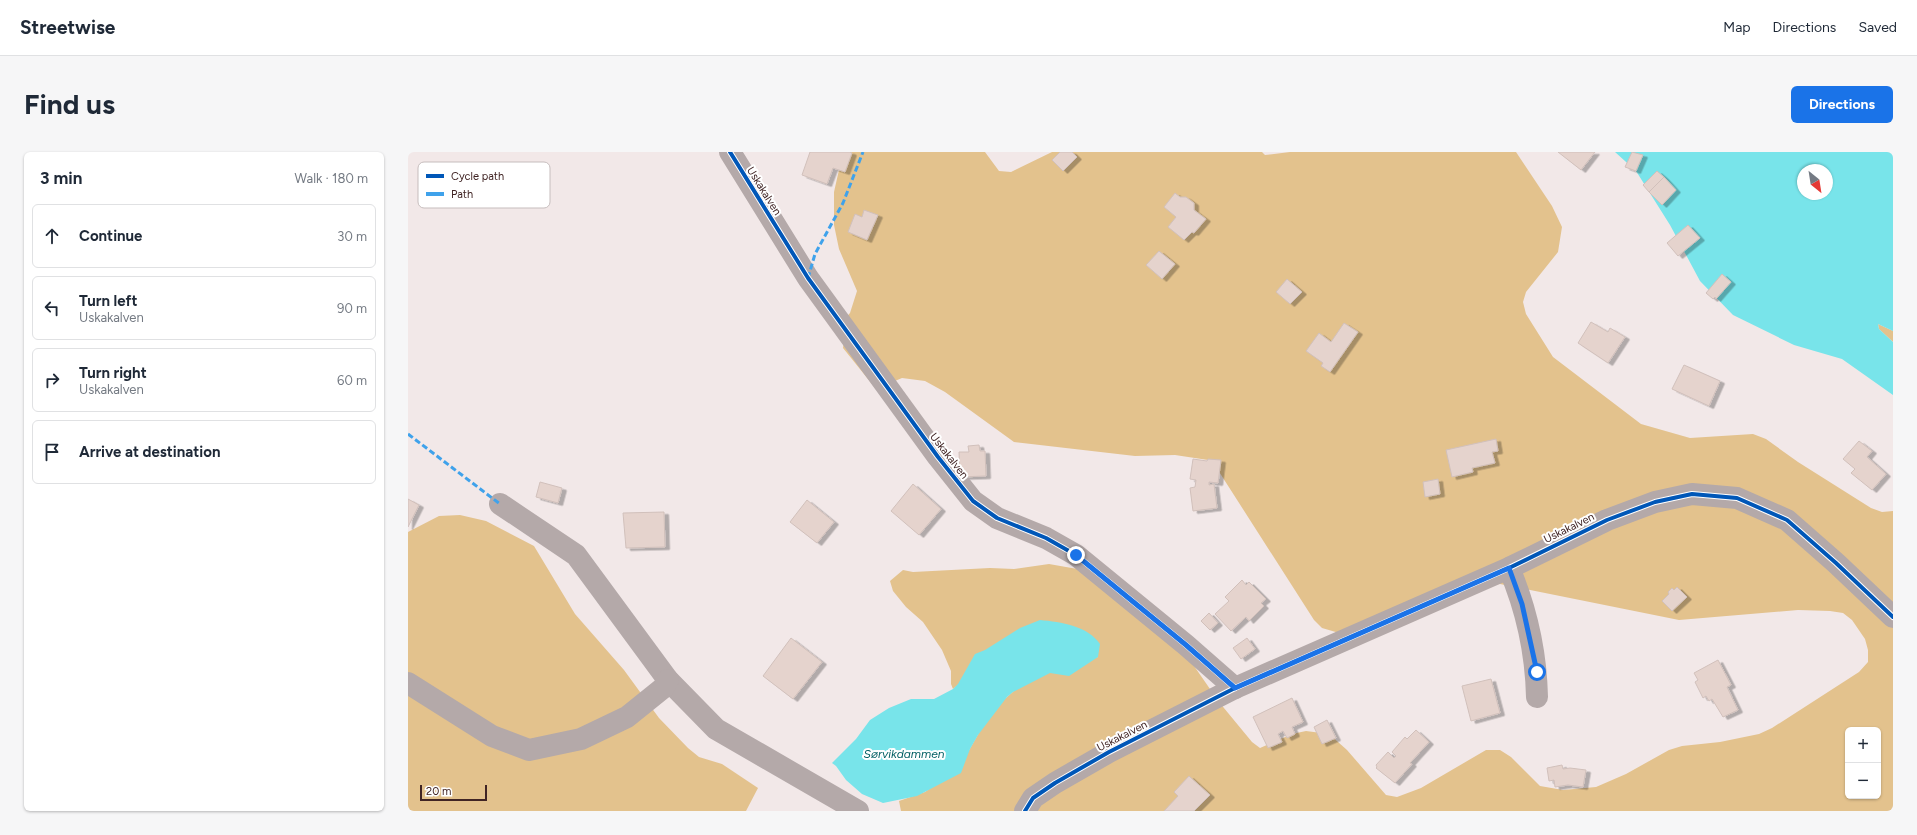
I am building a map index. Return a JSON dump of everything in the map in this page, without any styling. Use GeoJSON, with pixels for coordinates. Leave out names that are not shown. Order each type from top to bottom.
{"type":"FeatureCollection","features":[{"type":"Feature","properties":{"kind":"street","name":"Uskakalven"},"geometry":{"type":"LineString","coordinates":[[730,152],[808,278],[938,457],[973,501],[997,518],[1046,538],[1076,555],[1186,645],[1235,688]]}},
{"type":"Feature","properties":{"kind":"street","name":"Uskakalven"},"geometry":{"type":"LineString","coordinates":[[1025,811],[1033,798],[1055,783],[1109,752],[1235,688],[1509,568],[1607,520],[1655,502],[1692,494],[1737,498],[1787,520],[1836,563],[1893,617]]}},
{"type":"Feature","properties":{"kind":"street"},"geometry":{"type":"LineString","coordinates":[[500,504],[576,555],[668,680],[716,729],[858,811]]}},
{"type":"Feature","properties":{"kind":"street"},"geometry":{"type":"LineString","coordinates":[[1509,568],[1522,604],[1531,642],[1537,672],[1538,697]]}},
{"type":"Feature","properties":{"kind":"street"},"geometry":{"type":"LineString","coordinates":[[408,683],[492,736],[529,750],[580,739],[626,717],[663,688],[668,680]]}},
{"type":"Feature","properties":{"kind":"shaded area"},"geometry":{"type":"Polygon","coordinates":[[[843,152],[985,152],[999,171],[1011,172],[1052,152],[1262,152],[1265,155],[1290,152],[1516,152],[1552,206],[1562,227],[1558,252],[1526,292],[1523,302],[1526,314],[1553,357],[1641,424],[1690,438],[1753,434],[1766,439],[1798,462],[1871,508],[1882,512],[1893,511],[1893,811],[901,811],[899,801],[925,792],[959,768],[980,731],[999,704],[1015,690],[1044,672],[1098,657],[970,675],[953,689],[951,684],[951,671],[942,650],[923,622],[906,607],[893,591],[890,581],[903,570],[913,572],[990,568],[1014,569],[1049,564],[1083,570],[1192,663],[1219,702],[1252,742],[1260,748],[1292,734],[1306,731],[1329,734],[1347,750],[1386,795],[1397,797],[1421,788],[1486,750],[1500,750],[1511,757],[1540,786],[1563,790],[1596,787],[1626,774],[1669,750],[1682,746],[1720,742],[1759,734],[1772,728],[1859,672],[1868,662],[1868,650],[1865,639],[1852,620],[1843,613],[1798,610],[1679,620],[1500,584],[1469,587],[1346,635],[1322,628],[1314,620],[1216,467],[1208,460],[1175,455],[1135,456],[1014,442],[945,392],[925,381],[902,378],[876,389],[843,348],[845,333],[842,322],[850,313],[857,291],[839,249],[834,225],[834,192],[843,152]]]}},
{"type":"Feature","properties":{"kind":"shaded area"},"geometry":{"type":"Polygon","coordinates":[[[1878,324],[1893,331],[1893,342],[1879,329],[1878,324]]]}},
{"type":"Feature","properties":{"kind":"shaded area"},"geometry":{"type":"Polygon","coordinates":[[[460,515],[486,521],[534,546],[575,614],[624,670],[659,718],[688,748],[699,757],[722,764],[758,788],[746,811],[408,811],[408,532],[439,516],[460,515]]]}},
{"type":"Feature","properties":{"kind":"water"},"geometry":{"type":"Polygon","coordinates":[[[1615,152],[1893,152],[1893,331],[1878,324],[1879,329],[1893,342],[1893,395],[1842,359],[1794,345],[1733,315],[1700,281],[1670,225],[1636,171],[1615,152]]]}},
{"type":"Feature","properties":{"kind":"water","name":"Sørvikdammen"},"geometry":{"type":"Polygon","coordinates":[[[1040,620],[1073,626],[1089,633],[1100,644],[1098,657],[1069,676],[1050,673],[1013,692],[1007,697],[978,735],[970,749],[961,773],[917,796],[883,803],[862,794],[846,780],[832,763],[856,739],[870,720],[889,708],[911,699],[934,699],[953,689],[958,684],[975,654],[985,650],[1020,628],[1040,620]]]}},
{"type":"Feature","properties":{"kind":"building"},"geometry":{"type":"Polygon","coordinates":[[[810,152],[852,153],[845,172],[833,168],[827,184],[802,175],[810,152]]]}},
{"type":"Feature","properties":{"kind":"building"},"geometry":{"type":"Polygon","coordinates":[[[1060,152],[1072,152],[1077,157],[1063,171],[1052,160],[1060,152]]]}},
{"type":"Feature","properties":{"kind":"building"},"geometry":{"type":"Polygon","coordinates":[[[1558,152],[1595,152],[1581,170],[1558,152]]]}},
{"type":"Feature","properties":{"kind":"building"},"geometry":{"type":"Polygon","coordinates":[[[1632,152],[1643,155],[1636,171],[1625,167],[1632,152]]]}},
{"type":"Feature","properties":{"kind":"building"},"geometry":{"type":"Polygon","coordinates":[[[1657,171],[1664,177],[1649,192],[1643,185],[1657,171]]]}},
{"type":"Feature","properties":{"kind":"building"},"geometry":{"type":"Polygon","coordinates":[[[1664,177],[1676,190],[1662,205],[1649,192],[1664,177]]]}},
{"type":"Feature","properties":{"kind":"building"},"geometry":{"type":"Polygon","coordinates":[[[1175,193],[1180,197],[1186,197],[1194,203],[1194,210],[1206,219],[1194,233],[1192,232],[1184,240],[1168,227],[1176,217],[1164,207],[1175,193]]]}},
{"type":"Feature","properties":{"kind":"building"},"geometry":{"type":"Polygon","coordinates":[[[864,210],[878,215],[867,240],[848,232],[855,214],[862,217],[864,210]]]}},
{"type":"Feature","properties":{"kind":"building"},"geometry":{"type":"Polygon","coordinates":[[[1688,225],[1700,238],[1678,256],[1667,243],[1688,225]]]}},
{"type":"Feature","properties":{"kind":"building"},"geometry":{"type":"Polygon","coordinates":[[[1159,251],[1175,264],[1162,279],[1146,265],[1159,251]]]}},
{"type":"Feature","properties":{"kind":"building"},"geometry":{"type":"Polygon","coordinates":[[[1722,274],[1731,282],[1716,299],[1715,297],[1713,299],[1706,293],[1722,274]]]}},
{"type":"Feature","properties":{"kind":"building"},"geometry":{"type":"Polygon","coordinates":[[[1287,279],[1302,292],[1290,304],[1276,292],[1287,279]]]}},
{"type":"Feature","properties":{"kind":"building"},"geometry":{"type":"Polygon","coordinates":[[[1591,322],[1608,332],[1610,328],[1625,337],[1608,363],[1578,343],[1591,322]]]}},
{"type":"Feature","properties":{"kind":"building"},"geometry":{"type":"Polygon","coordinates":[[[1344,323],[1358,332],[1330,372],[1321,366],[1323,363],[1306,351],[1319,333],[1331,342],[1344,323]]]}},
{"type":"Feature","properties":{"kind":"building"},"geometry":{"type":"Polygon","coordinates":[[[1684,365],[1720,381],[1709,406],[1672,389],[1684,365]]]}},
{"type":"Feature","properties":{"kind":"building"},"geometry":{"type":"Polygon","coordinates":[[[1496,439],[1498,451],[1492,452],[1495,463],[1472,468],[1473,472],[1452,477],[1446,450],[1496,439]]]}},
{"type":"Feature","properties":{"kind":"building"},"geometry":{"type":"Polygon","coordinates":[[[1859,441],[1872,451],[1867,457],[1886,474],[1872,490],[1851,473],[1855,469],[1843,459],[1859,441]]]}},
{"type":"Feature","properties":{"kind":"building"},"geometry":{"type":"Polygon","coordinates":[[[979,445],[980,451],[985,451],[986,476],[960,477],[959,452],[969,452],[968,446],[979,445]]]}},
{"type":"Feature","properties":{"kind":"building"},"geometry":{"type":"Polygon","coordinates":[[[1193,459],[1207,461],[1208,459],[1221,460],[1218,483],[1209,482],[1209,485],[1214,484],[1217,508],[1193,511],[1190,488],[1195,487],[1196,480],[1190,479],[1193,459]]]}},
{"type":"Feature","properties":{"kind":"building"},"geometry":{"type":"Polygon","coordinates":[[[1438,479],[1440,494],[1425,497],[1423,482],[1438,479]]]}},
{"type":"Feature","properties":{"kind":"building"},"geometry":{"type":"Polygon","coordinates":[[[540,482],[562,488],[558,503],[536,497],[540,482]]]}},
{"type":"Feature","properties":{"kind":"building"},"geometry":{"type":"Polygon","coordinates":[[[913,484],[941,509],[919,535],[891,511],[913,484]]]}},
{"type":"Feature","properties":{"kind":"building"},"geometry":{"type":"Polygon","coordinates":[[[408,499],[419,505],[408,527],[408,499]]]}},
{"type":"Feature","properties":{"kind":"building"},"geometry":{"type":"Polygon","coordinates":[[[807,500],[834,522],[817,543],[790,522],[807,500]]]}},
{"type":"Feature","properties":{"kind":"building"},"geometry":{"type":"Polygon","coordinates":[[[664,512],[665,547],[626,548],[623,513],[664,512]]]}},
{"type":"Feature","properties":{"kind":"building"},"geometry":{"type":"Polygon","coordinates":[[[1242,580],[1246,585],[1249,582],[1266,599],[1261,603],[1264,606],[1249,621],[1246,617],[1231,631],[1215,614],[1229,601],[1225,597],[1242,580]]]}},
{"type":"Feature","properties":{"kind":"building"},"geometry":{"type":"Polygon","coordinates":[[[1677,587],[1687,597],[1672,611],[1662,601],[1669,594],[1668,592],[1672,588],[1674,590],[1677,587]]]}},
{"type":"Feature","properties":{"kind":"building"},"geometry":{"type":"Polygon","coordinates":[[[1209,613],[1218,623],[1210,630],[1201,621],[1209,613]]]}},
{"type":"Feature","properties":{"kind":"building"},"geometry":{"type":"Polygon","coordinates":[[[791,638],[822,662],[793,699],[763,676],[791,638]]]}},
{"type":"Feature","properties":{"kind":"building"},"geometry":{"type":"Polygon","coordinates":[[[1247,638],[1255,649],[1241,659],[1233,648],[1247,638]]]}},
{"type":"Feature","properties":{"kind":"building"},"geometry":{"type":"Polygon","coordinates":[[[1718,660],[1731,685],[1727,687],[1738,710],[1723,717],[1712,699],[1709,701],[1706,696],[1703,698],[1695,682],[1698,680],[1694,673],[1718,660]]]}},
{"type":"Feature","properties":{"kind":"building"},"geometry":{"type":"Polygon","coordinates":[[[1491,679],[1500,713],[1471,721],[1462,686],[1491,679]]]}},
{"type":"Feature","properties":{"kind":"building"},"geometry":{"type":"Polygon","coordinates":[[[1292,698],[1303,722],[1292,727],[1295,734],[1287,738],[1283,731],[1278,734],[1282,742],[1268,748],[1253,717],[1292,698]]]}},
{"type":"Feature","properties":{"kind":"building"},"geometry":{"type":"Polygon","coordinates":[[[1327,720],[1336,738],[1322,744],[1314,727],[1327,720]]]}},
{"type":"Feature","properties":{"kind":"building"},"geometry":{"type":"Polygon","coordinates":[[[1416,730],[1429,742],[1410,763],[1412,764],[1395,783],[1376,768],[1376,765],[1388,752],[1394,758],[1396,756],[1392,752],[1405,737],[1407,739],[1416,730]]]}},
{"type":"Feature","properties":{"kind":"building"},"geometry":{"type":"Polygon","coordinates":[[[1562,765],[1563,769],[1570,768],[1586,770],[1583,787],[1568,785],[1555,787],[1554,780],[1549,781],[1547,768],[1562,765]]]}},
{"type":"Feature","properties":{"kind":"building"},"geometry":{"type":"Polygon","coordinates":[[[1189,776],[1210,795],[1194,811],[1164,811],[1178,796],[1174,792],[1189,776]]]}},
{"type":"Feature","properties":{"kind":"marked path"},"geometry":{"type":"LineString","coordinates":[[808,278],[815,254],[843,203],[863,152]]}},
{"type":"Feature","properties":{"kind":"marked path"},"geometry":{"type":"LineString","coordinates":[[408,434],[500,504]]}},
{"type":"Feature","properties":{"kind":"cycle path"},"geometry":{"type":"LineString","coordinates":[[730,152],[808,278],[938,457],[973,501],[997,518],[1046,538],[1076,555],[1186,645],[1235,688]]}},
{"type":"Feature","properties":{"kind":"cycle path"},"geometry":{"type":"LineString","coordinates":[[1025,811],[1033,798],[1055,783],[1109,752],[1235,688],[1509,568],[1607,520],[1655,502],[1692,494],[1737,498],[1787,520],[1836,563],[1893,617]]}},
{"type":"Feature","properties":{"kind":"route"},"geometry":{"type":"LineString","coordinates":[[1076,555],[1186,645],[1235,688],[1509,568],[1522,604],[1537,672]]}}]}
